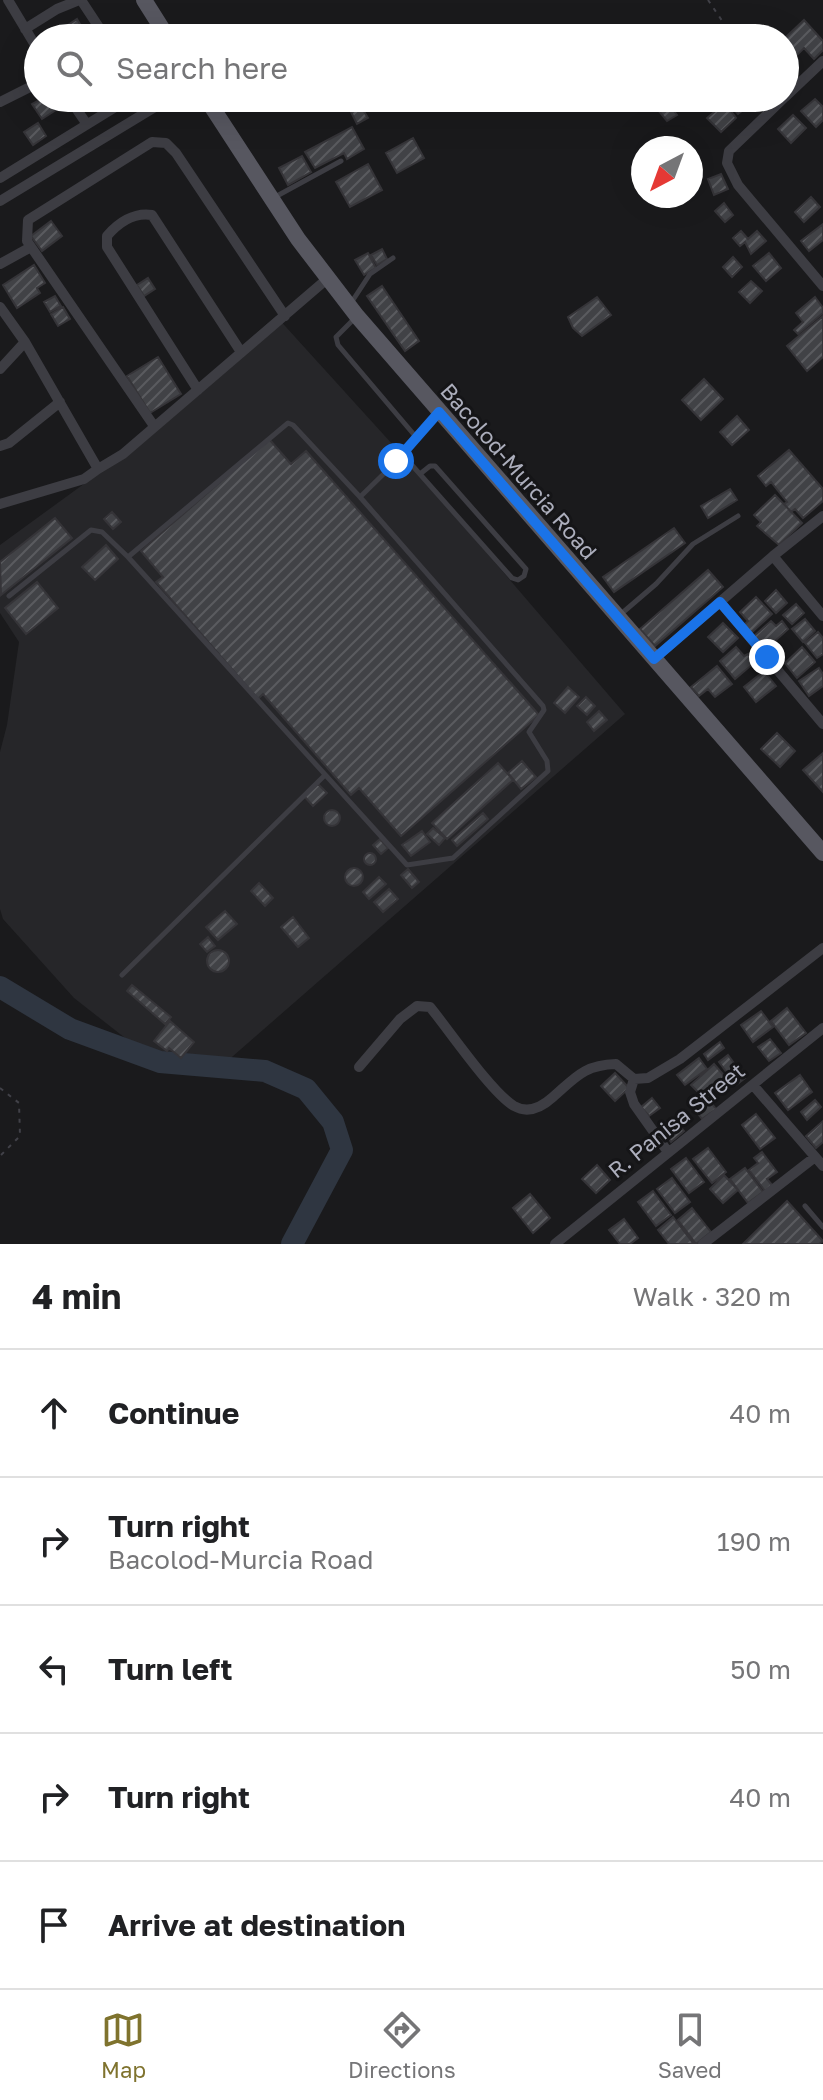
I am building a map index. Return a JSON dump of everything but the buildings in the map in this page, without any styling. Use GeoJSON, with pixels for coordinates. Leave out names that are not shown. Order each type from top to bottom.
{"type":"FeatureCollection","features":[{"type":"Feature","properties":{"kind":"main road"},"geometry":{"type":"LineString","coordinates":[[144,0],[159,24]]}},
{"type":"Feature","properties":{"kind":"main road","name":"Bacolod-Murcia Road"},"geometry":{"type":"LineString","coordinates":[[215,112],[271,199],[353,312],[823,853]]}},
{"type":"Feature","properties":{"kind":"street"},"geometry":{"type":"LineString","coordinates":[[8,0],[24,27]]}},
{"type":"Feature","properties":{"kind":"street"},"geometry":{"type":"LineString","coordinates":[[33,24],[57,9],[80,0],[96,24]]}},
{"type":"Feature","properties":{"kind":"street"},"geometry":{"type":"LineString","coordinates":[[799,85],[821,68]]}},
{"type":"Feature","properties":{"kind":"street"},"geometry":{"type":"LineString","coordinates":[[0,101],[24,90]]}},
{"type":"Feature","properties":{"kind":"street"},"geometry":{"type":"LineString","coordinates":[[79,112],[86,123]]}},
{"type":"Feature","properties":{"kind":"street"},"geometry":{"type":"LineString","coordinates":[[0,178],[106,112],[119,130]]}},
{"type":"Feature","properties":{"kind":"street"},"geometry":{"type":"LineString","coordinates":[[0,201],[147,112]]}},
{"type":"Feature","properties":{"kind":"street"},"geometry":{"type":"LineString","coordinates":[[769,112],[729,151],[727,163],[738,185],[823,286]]}},
{"type":"Feature","properties":{"kind":"street"},"geometry":{"type":"LineString","coordinates":[[154,426],[31,247],[26,235],[28,220],[152,142],[166,143],[176,153],[285,316]]}},
{"type":"Feature","properties":{"kind":"street"},"geometry":{"type":"LineString","coordinates":[[32,158],[43,174]]}},
{"type":"Feature","properties":{"kind":"street"},"geometry":{"type":"LineString","coordinates":[[198,390],[107,247],[107,236],[112,231],[128,219],[152,215],[241,352]]}},
{"type":"Feature","properties":{"kind":"street"},"geometry":{"type":"LineString","coordinates":[[0,264],[31,247]]}},
{"type":"Feature","properties":{"kind":"street"},"geometry":{"type":"LineString","coordinates":[[0,504],[84,479],[123,454],[327,279]]}},
{"type":"Feature","properties":{"kind":"street"},"geometry":{"type":"LineString","coordinates":[[0,307],[25,342],[98,469]]}},
{"type":"Feature","properties":{"kind":"street"},"geometry":{"type":"LineString","coordinates":[[0,369],[25,342]]}},
{"type":"Feature","properties":{"kind":"street"},"geometry":{"type":"LineString","coordinates":[[0,446],[9,443],[60,402]]}},
{"type":"Feature","properties":{"kind":"street"},"geometry":{"type":"LineString","coordinates":[[654,659],[823,516]]}},
{"type":"Feature","properties":{"kind":"street"},"geometry":{"type":"LineString","coordinates":[[773,556],[823,616]]}},
{"type":"Feature","properties":{"kind":"street"},"geometry":{"type":"LineString","coordinates":[[720,602],[823,724]]}},
{"type":"Feature","properties":{"kind":"street"},"geometry":{"type":"LineString","coordinates":[[359,1067],[400,1019],[417,1006],[430,1007],[472,1061],[514,1106],[529,1110],[542,1107],[578,1073],[598,1065],[616,1064],[634,1079],[648,1078],[680,1059],[823,948]]}},
{"type":"Feature","properties":{"kind":"street","name":"R. Panisa Street"},"geometry":{"type":"LineString","coordinates":[[555,1244],[823,1028]]}},
{"type":"Feature","properties":{"kind":"street"},"geometry":{"type":"LineString","coordinates":[[634,1079],[630,1092],[634,1104],[668,1152]]}},
{"type":"Feature","properties":{"kind":"street"},"geometry":{"type":"LineString","coordinates":[[753,1085],[823,1166]]}},
{"type":"Feature","properties":{"kind":"street"},"geometry":{"type":"LineString","coordinates":[[703,1244],[815,1157]]}},
{"type":"Feature","properties":{"kind":"lane"},"geometry":{"type":"LineString","coordinates":[[271,199],[341,161]]}},
{"type":"Feature","properties":{"kind":"lane"},"geometry":{"type":"LineString","coordinates":[[393,258],[370,274],[353,312],[336,337],[338,345],[416,437]]}},
{"type":"Feature","properties":{"kind":"lane"},"geometry":{"type":"LineString","coordinates":[[360,497],[403,455],[439,412]]}},
{"type":"Feature","properties":{"kind":"lane"},"geometry":{"type":"LineString","coordinates":[[9,596],[91,530],[102,532],[407,865],[453,858],[548,771],[547,761],[529,732],[544,710],[543,706],[293,425],[288,423],[128,557]]}},
{"type":"Feature","properties":{"kind":"lane"},"geometry":{"type":"LineString","coordinates":[[403,455],[512,578],[518,580],[524,576],[526,569],[435,466],[420,474]]}},
{"type":"Feature","properties":{"kind":"lane"},"geometry":{"type":"LineString","coordinates":[[618,618],[656,584],[693,544],[738,516]]}},
{"type":"Feature","properties":{"kind":"lane"},"geometry":{"type":"LineString","coordinates":[[482,543],[493,533]]}},
{"type":"Feature","properties":{"kind":"lane"},"geometry":{"type":"LineString","coordinates":[[122,975],[324,776]]}},
{"type":"Feature","properties":{"kind":"lane"},"geometry":{"type":"LineString","coordinates":[[805,1206],[823,1227]]}},
{"type":"Feature","properties":{"kind":"path"},"geometry":{"type":"LineString","coordinates":[[708,0],[724,24]]}},
{"type":"Feature","properties":{"kind":"path"},"geometry":{"type":"LineString","coordinates":[[0,1088],[19,1103],[20,1136],[0,1156]]}},
{"type":"Feature","properties":{"kind":"shaded area"},"geometry":{"type":"Polygon","coordinates":[[[276,316],[413,467],[625,714],[217,1070],[143,1052],[74,998],[3,919],[0,909],[0,752],[19,642],[0,613],[0,545],[92,478],[276,316]]]}},
{"type":"Feature","properties":{"kind":"waterway"},"geometry":{"type":"LineString","coordinates":[[0,987],[70,1029],[160,1062],[265,1071],[306,1089],[333,1122],[342,1150],[292,1244]]}},
{"type":"Feature","properties":{"kind":"route"},"geometry":{"type":"LineString","coordinates":[[396,461],[439,412],[654,659],[720,602],[767,657]]}}]}
